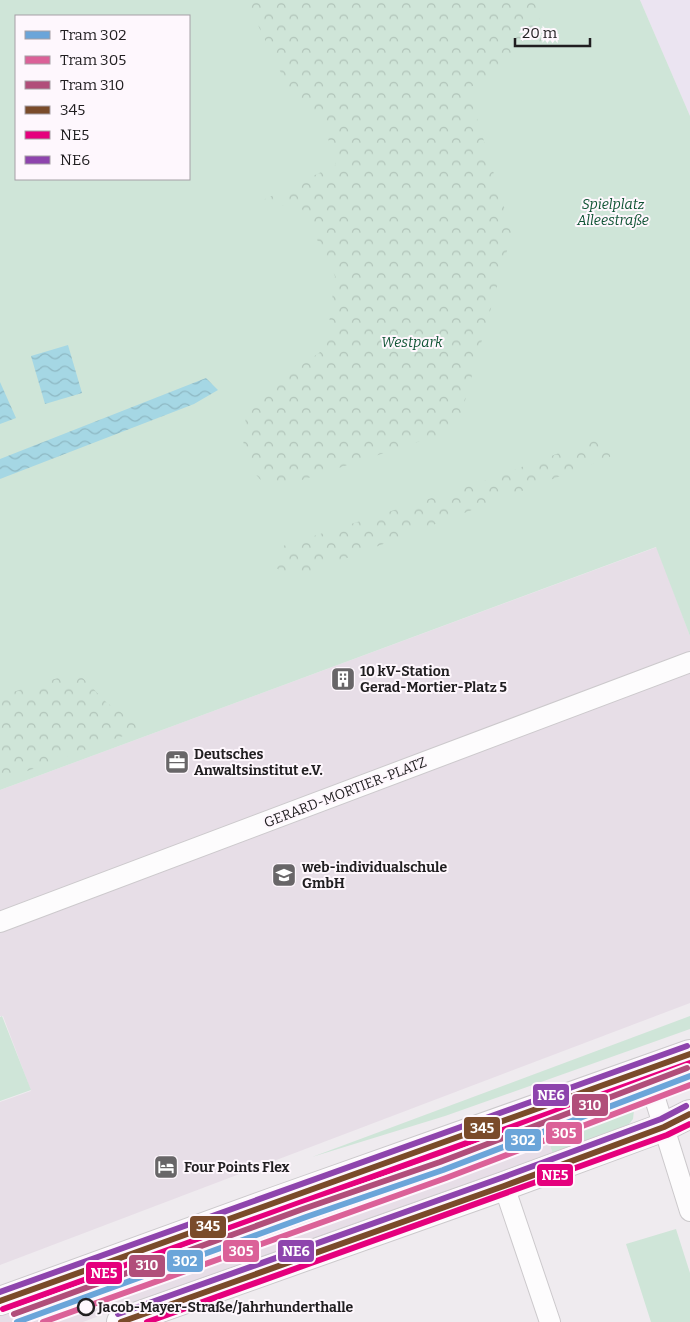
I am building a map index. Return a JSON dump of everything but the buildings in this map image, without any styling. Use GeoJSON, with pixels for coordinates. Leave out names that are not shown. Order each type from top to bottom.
{"type":"FeatureCollection","features":[{"type":"Feature","properties":{"kind":"main road"},"geometry":{"type":"LineString","coordinates":[[0,1301],[690,1054]]}},
{"type":"Feature","properties":{"kind":"main road"},"geometry":{"type":"LineString","coordinates":[[122,1322],[504,1186],[664,1127],[690,1114]]}},
{"type":"Feature","properties":{"kind":"street","name":"GERARD-MORTIER-PLATZ"},"geometry":{"type":"LineString","coordinates":[[0,922],[690,662]]}},
{"type":"Feature","properties":{"kind":"street"},"geometry":{"type":"LineString","coordinates":[[646,1070],[690,1211]]}},
{"type":"Feature","properties":{"kind":"street"},"geometry":{"type":"LineString","coordinates":[[504,1186],[550,1322]]}},
{"type":"Feature","properties":{"kind":"shaded area"},"geometry":{"type":"Polygon","coordinates":[[[640,0],[690,0],[690,116],[640,0]]]}},
{"type":"Feature","properties":{"kind":"shaded area"},"geometry":{"type":"Polygon","coordinates":[[[657,547],[690,636],[690,1003],[0,1265],[0,1102],[31,1091],[3,1016],[0,1016],[0,790],[657,547]]]}},
{"type":"Feature","properties":{"kind":"shaded area"},"geometry":{"type":"Polygon","coordinates":[[[542,1123],[553,1154],[248,1261],[83,1322],[0,1322],[0,1315],[153,1258],[542,1123]]]}},
{"type":"Feature","properties":{"kind":"green space","name":"Westpark"},"geometry":{"type":"Polygon","coordinates":[[[0,0],[640,0],[690,116],[690,636],[656,547],[0,790],[0,0]]]}},
{"type":"Feature","properties":{"kind":"green space"},"geometry":{"type":"Polygon","coordinates":[[[246,0],[535,0],[545,44],[533,46],[468,89],[512,233],[457,429],[299,481],[266,486],[242,459],[246,414],[296,369],[326,348],[335,276],[302,209],[261,201],[336,165],[321,115],[294,100],[246,0]]]}},
{"type":"Feature","properties":{"kind":"green space"},"geometry":{"type":"Polygon","coordinates":[[[602,437],[611,446],[610,457],[313,571],[288,577],[274,566],[275,557],[283,546],[484,481],[602,437]]]}},
{"type":"Feature","properties":{"kind":"green space"},"geometry":{"type":"Polygon","coordinates":[[[77,672],[107,703],[145,728],[0,781],[0,696],[77,672]]]}},
{"type":"Feature","properties":{"kind":"green space"},"geometry":{"type":"Polygon","coordinates":[[[2,1016],[31,1090],[0,1101],[0,1017],[2,1016]]]}},
{"type":"Feature","properties":{"kind":"green space"},"geometry":{"type":"Polygon","coordinates":[[[690,1016],[690,1029],[445,1116],[312,1157],[690,1016]]]}},
{"type":"Feature","properties":{"kind":"green space"},"geometry":{"type":"Polygon","coordinates":[[[611,1096],[627,1098],[634,1110],[633,1119],[626,1128],[553,1154],[542,1123],[611,1096]]]}},
{"type":"Feature","properties":{"kind":"green space"},"geometry":{"type":"Polygon","coordinates":[[[676,1229],[690,1273],[690,1322],[651,1322],[626,1244],[676,1229]]]}},
{"type":"Feature","properties":{"kind":"water"},"geometry":{"type":"Polygon","coordinates":[[[68,345],[82,393],[45,404],[31,356],[68,345]]]}},
{"type":"Feature","properties":{"kind":"water"},"geometry":{"type":"Polygon","coordinates":[[[206,378],[218,390],[194,404],[0,479],[0,459],[206,378]]]}},
{"type":"Feature","properties":{"kind":"water"},"geometry":{"type":"Polygon","coordinates":[[[0,382],[16,418],[0,424],[0,382]]]}},
{"type":"Feature","properties":{"kind":"tram line","name":"310"},"geometry":{"type":"LineString","coordinates":[[14,1314],[303,1209],[440,1162],[687,1068]]}},
{"type":"Feature","properties":{"kind":"tram line","name":"302"},"geometry":{"type":"LineString","coordinates":[[17,1322],[306,1217],[443,1170],[690,1076]]}},
{"type":"Feature","properties":{"kind":"tram line","name":"305"},"geometry":{"type":"LineString","coordinates":[[43,1322],[446,1178],[690,1085]]}},
{"type":"Feature","properties":{"kind":"transit line","name":"NE6"},"geometry":{"type":"LineString","coordinates":[[0,1292],[687,1046]]}},
{"type":"Feature","properties":{"kind":"transit line","name":"345"},"geometry":{"type":"LineString","coordinates":[[0,1301],[690,1054]]}},
{"type":"Feature","properties":{"kind":"transit line","name":"NE5"},"geometry":{"type":"LineString","coordinates":[[3,1309],[690,1063]]}},
{"type":"Feature","properties":{"kind":"transit line","name":"NE6"},"geometry":{"type":"LineString","coordinates":[[118,1314],[501,1178],[661,1119],[686,1106]]}},
{"type":"Feature","properties":{"kind":"transit line","name":"345"},"geometry":{"type":"LineString","coordinates":[[121,1322],[504,1186],[664,1127],[690,1114]]}},
{"type":"Feature","properties":{"kind":"transit line","name":"NE5"},"geometry":{"type":"LineString","coordinates":[[147,1322],[667,1135],[690,1124]]}},
{"type":"Feature","properties":{"kind":"place","name":"10 kV-Station Gerad-Mortier-Platz 5"},"geometry":{"type":"Point","coordinates":[343,679]}},
{"type":"Feature","properties":{"kind":"place","name":"Deutsches Anwaltsinstitut e.V."},"geometry":{"type":"Point","coordinates":[177,762]}},
{"type":"Feature","properties":{"kind":"place","name":"web-individualschule GmbH"},"geometry":{"type":"Point","coordinates":[284,875]}},
{"type":"Feature","properties":{"kind":"place","name":"Four Points Flex"},"geometry":{"type":"Point","coordinates":[166,1167]}},
{"type":"Feature","properties":{"kind":"place","name":"Jacob-Mayer-Straße/Jahrhunderthalle"},"geometry":{"type":"Point","coordinates":[86,1307]}},
{"type":"Feature","properties":{"kind":"park label","name":"Spielplatz Alleestraße"},"geometry":{"type":"Point","coordinates":[613,212]}}]}
